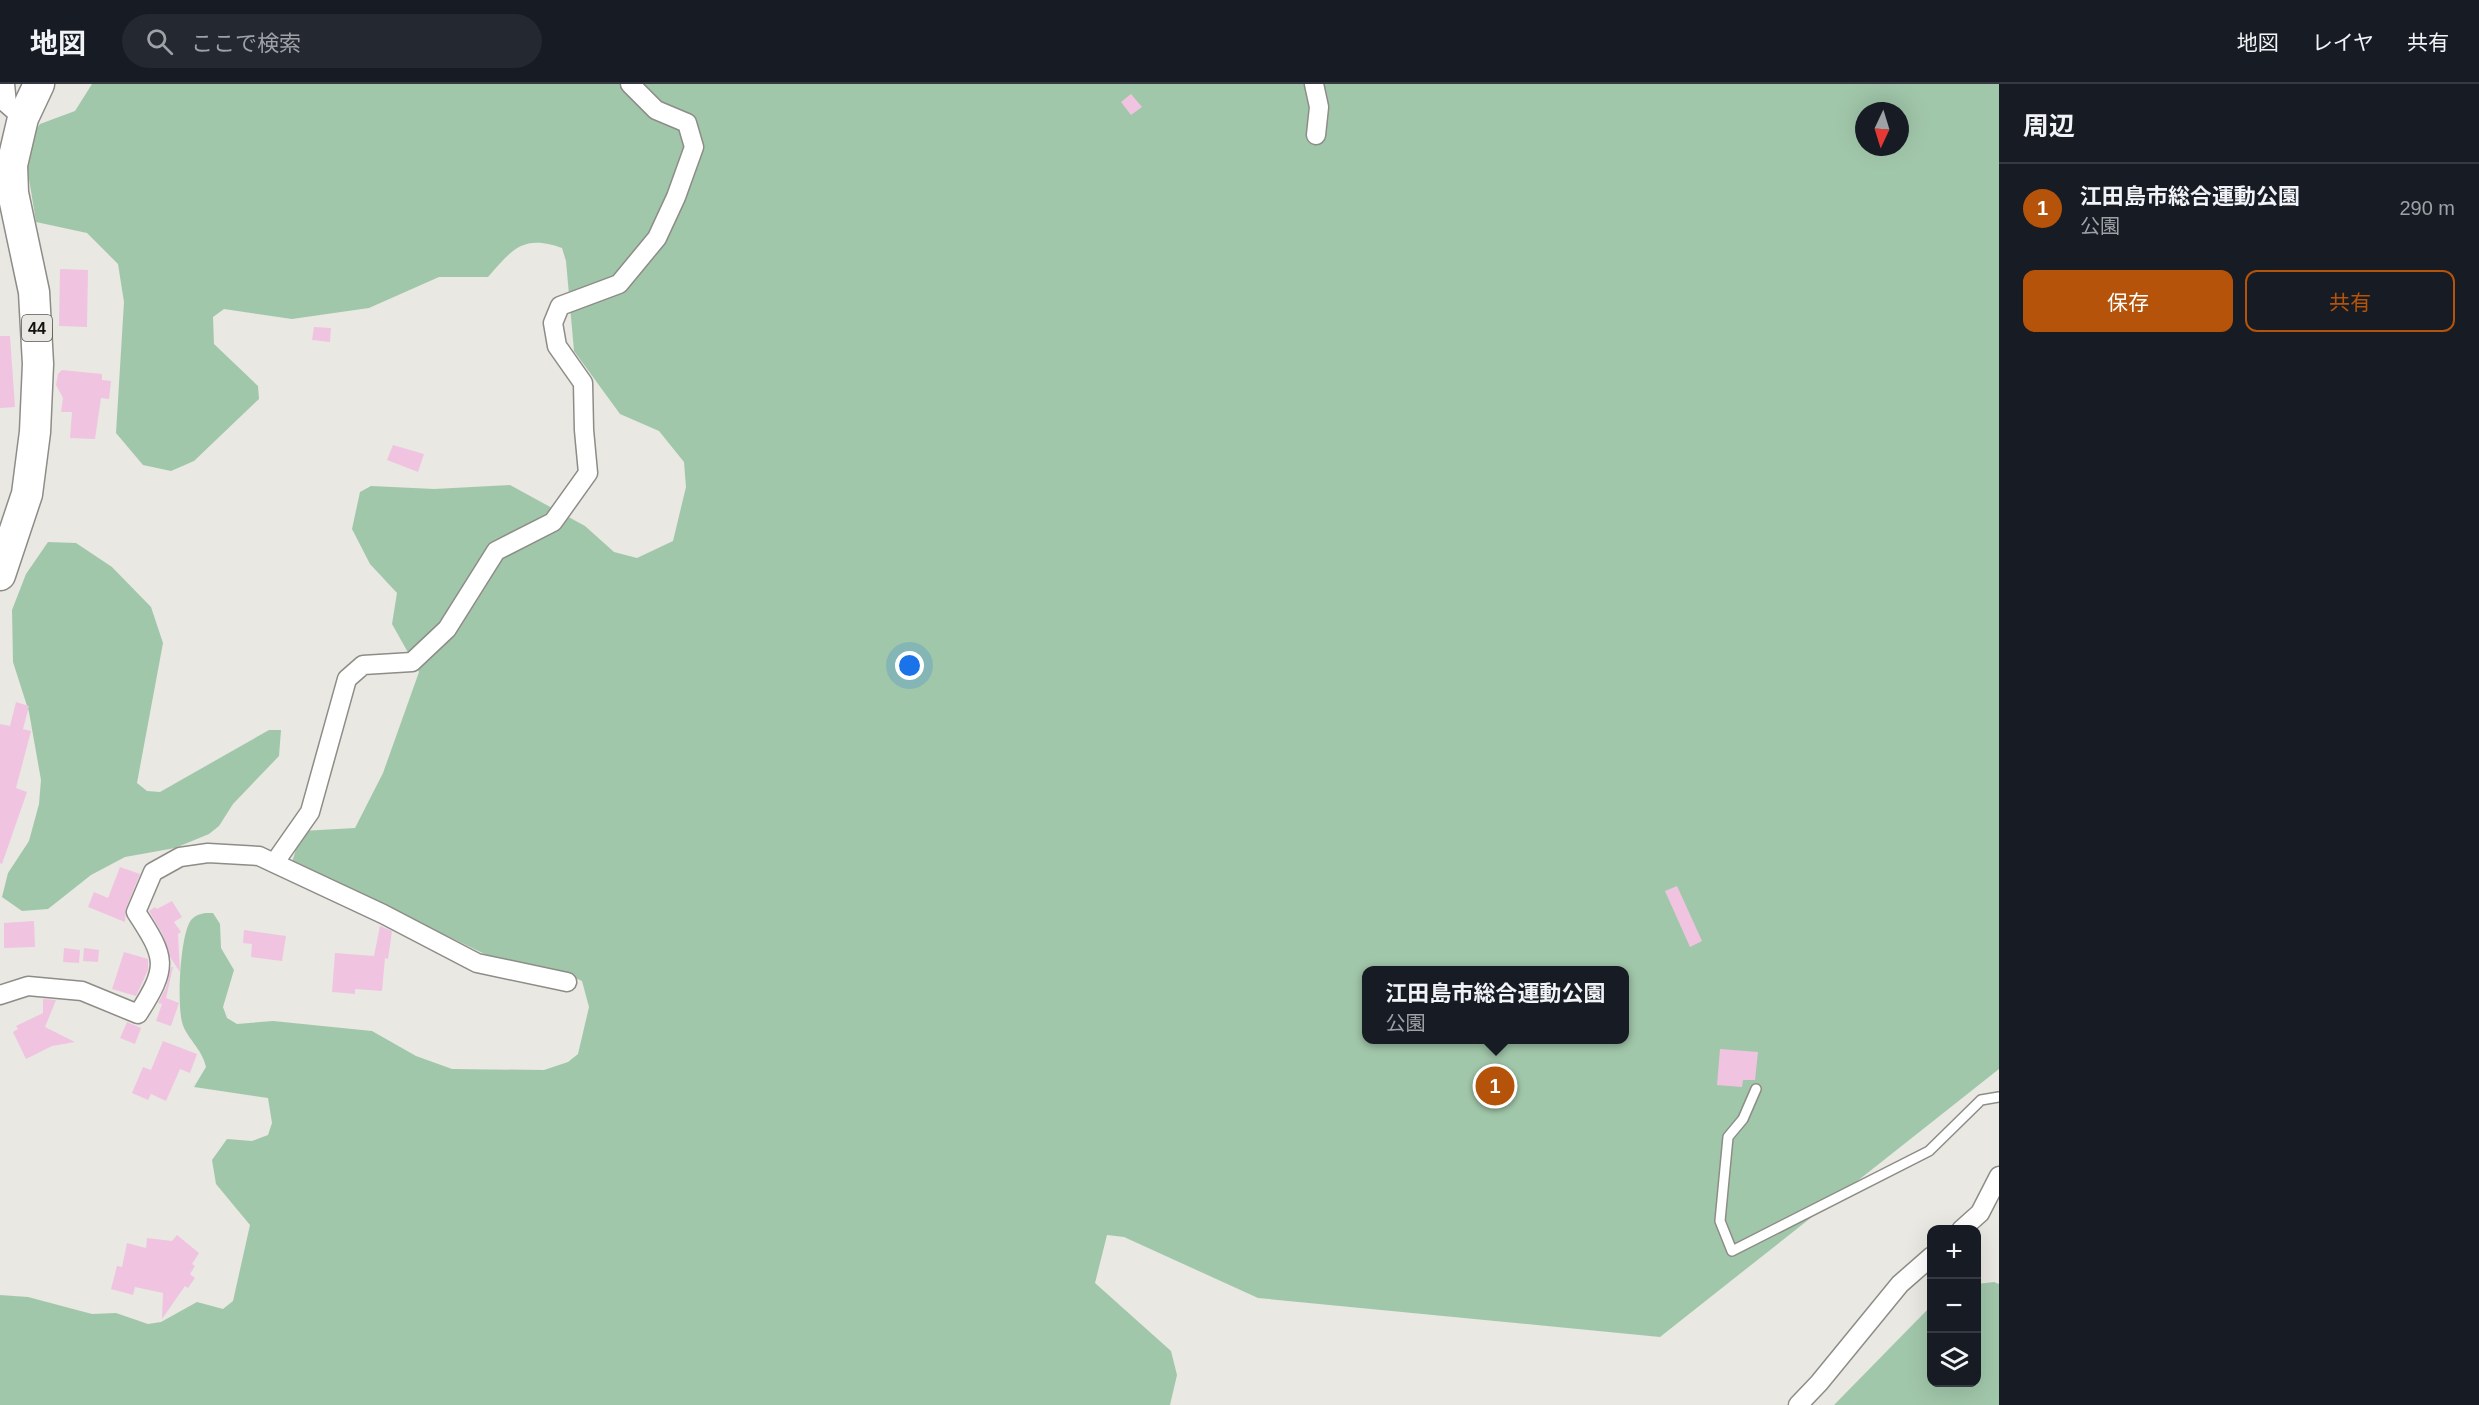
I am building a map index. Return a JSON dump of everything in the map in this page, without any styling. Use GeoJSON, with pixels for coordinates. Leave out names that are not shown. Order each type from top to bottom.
{"type":"FeatureCollection","features":[{"type":"Feature","properties":{"kind":"main road","name":"44"},"geometry":{"type":"LineString","coordinates":[[0,575],[27,494],[35,432],[38,364],[34,292],[13,193],[12,165],[23,118],[39,84]]}},
{"type":"Feature","properties":{"kind":"street"},"geometry":{"type":"LineString","coordinates":[[5,84],[7,104],[23,118]]}},
{"type":"Feature","properties":{"kind":"street"},"geometry":{"type":"LineString","coordinates":[[275,862],[310,812],[347,679],[363,665],[412,662],[447,629],[496,551],[553,522],[588,473],[583,383],[557,346],[553,323],[560,306],[619,284],[657,238],[676,197],[694,147],[687,123],[656,110],[630,84]]}},
{"type":"Feature","properties":{"kind":"street"},"geometry":{"type":"LineString","coordinates":[[1314,84],[1319,107],[1316,135]]}},
{"type":"Feature","properties":{"kind":"street"},"geometry":{"type":"LineString","coordinates":[[0,995],[28,986],[82,991],[138,1014],[160,975],[158,946],[136,912],[153,872],[180,857],[207,853],[259,856],[411,927],[477,963],[567,982]]}},
{"type":"Feature","properties":{"kind":"street"},"geometry":{"type":"LineString","coordinates":[[1967,1225],[1980,1213],[1999,1176]]}},
{"type":"Feature","properties":{"kind":"street"},"geometry":{"type":"LineString","coordinates":[[1798,1405],[1819,1383],[1900,1284],[1927,1260]]}},
{"type":"Feature","properties":{"kind":"lane"},"geometry":{"type":"LineString","coordinates":[[1756,1089],[1743,1119],[1728,1137],[1719,1221],[1732,1251],[1929,1151],[1981,1100],[1999,1097]]}},
{"type":"Feature","properties":{"kind":"green space"},"geometry":{"type":"Polygon","coordinates":[[[92,84],[1999,84],[1999,1069],[1660,1337],[1258,1298],[1124,1237],[1107,1235],[1095,1283],[1171,1351],[1177,1375],[1170,1405],[0,1405],[0,1295],[28,1297],[92,1314],[116,1313],[148,1324],[161,1322],[197,1302],[223,1309],[233,1301],[250,1225],[216,1184],[212,1160],[227,1139],[252,1141],[268,1135],[272,1123],[268,1098],[194,1087],[206,1067],[182,1022],[180,985],[184,940],[191,920],[196,916],[213,913],[220,924],[221,948],[234,970],[223,1007],[227,1018],[237,1024],[273,1021],[372,1031],[416,1056],[452,1069],[544,1070],[568,1062],[578,1054],[589,1007],[582,981],[558,970],[491,957],[292,862],[302,831],[355,828],[383,773],[419,672],[392,624],[397,593],[370,564],[352,529],[360,492],[371,486],[434,489],[510,485],[585,526],[614,552],[637,558],[673,541],[686,487],[684,462],[659,431],[620,414],[574,351],[566,261],[562,248],[537,243],[527,244],[511,252],[488,277],[439,277],[369,308],[292,319],[224,309],[213,317],[214,344],[258,386],[259,399],[194,461],[171,471],[143,465],[116,433],[124,302],[118,264],[87,233],[36,222],[26,160],[32,135],[40,124],[75,111],[92,84]]]}},
{"type":"Feature","properties":{"kind":"green space"},"geometry":{"type":"Polygon","coordinates":[[[48,542],[76,543],[112,567],[151,607],[163,643],[137,783],[147,791],[160,792],[269,730],[281,730],[279,756],[233,804],[219,826],[209,834],[175,848],[125,857],[91,875],[48,909],[22,911],[2,897],[8,873],[29,841],[39,804],[41,780],[29,712],[13,662],[12,610],[26,574],[48,542]]]}},
{"type":"Feature","properties":{"kind":"green space"},"geometry":{"type":"Polygon","coordinates":[[[1994,1282],[1999,1284],[1999,1405],[1834,1405],[1927,1310],[1927,1387],[1981,1387],[1981,1284],[1994,1282]]]}},
{"type":"Feature","properties":{"kind":"building"},"geometry":{"type":"Polygon","coordinates":[[[1131,94],[1142,107],[1131,115],[1121,102],[1131,94]]]}},
{"type":"Feature","properties":{"kind":"building"},"geometry":{"type":"Polygon","coordinates":[[[60,269],[88,270],[87,327],[59,326],[60,269]]]}},
{"type":"Feature","properties":{"kind":"building"},"geometry":{"type":"Polygon","coordinates":[[[314,327],[331,328],[330,342],[312,340],[314,327]]]}},
{"type":"Feature","properties":{"kind":"building"},"geometry":{"type":"Polygon","coordinates":[[[0,336],[10,336],[15,407],[0,408],[0,336]]]}},
{"type":"Feature","properties":{"kind":"building"},"geometry":{"type":"Polygon","coordinates":[[[62,370],[102,374],[102,380],[111,381],[109,399],[101,398],[95,439],[70,438],[72,412],[61,412],[63,398],[56,385],[58,374],[62,370]]]}},
{"type":"Feature","properties":{"kind":"building"},"geometry":{"type":"Polygon","coordinates":[[[393,445],[424,454],[418,472],[387,460],[393,445]]]}},
{"type":"Feature","properties":{"kind":"building"},"geometry":{"type":"Polygon","coordinates":[[[16,702],[29,706],[23,729],[31,731],[16,788],[27,792],[2,864],[0,863],[0,724],[10,726],[16,702]]]}},
{"type":"Feature","properties":{"kind":"building"},"geometry":{"type":"Polygon","coordinates":[[[120,867],[140,874],[126,908],[125,922],[88,907],[94,892],[108,898],[120,867]]]}},
{"type":"Feature","properties":{"kind":"building"},"geometry":{"type":"Polygon","coordinates":[[[1677,886],[1702,941],[1690,947],[1665,891],[1677,886]]]}},
{"type":"Feature","properties":{"kind":"building"},"geometry":{"type":"Polygon","coordinates":[[[172,901],[182,917],[174,922],[181,932],[178,934],[180,972],[170,957],[163,935],[149,911],[172,901]]]}},
{"type":"Feature","properties":{"kind":"building"},"geometry":{"type":"Polygon","coordinates":[[[34,921],[35,947],[4,948],[4,923],[34,921]]]}},
{"type":"Feature","properties":{"kind":"building"},"geometry":{"type":"Polygon","coordinates":[[[380,926],[392,931],[388,959],[385,958],[382,991],[355,989],[355,994],[332,992],[335,953],[374,956],[380,926]]]}},
{"type":"Feature","properties":{"kind":"building"},"geometry":{"type":"Polygon","coordinates":[[[244,930],[286,936],[282,961],[251,957],[252,944],[243,943],[244,930]]]}},
{"type":"Feature","properties":{"kind":"building"},"geometry":{"type":"Polygon","coordinates":[[[64,948],[80,950],[79,963],[63,962],[64,948]]]}},
{"type":"Feature","properties":{"kind":"building"},"geometry":{"type":"Polygon","coordinates":[[[84,948],[99,950],[98,962],[83,961],[84,948]]]}},
{"type":"Feature","properties":{"kind":"building"},"geometry":{"type":"Polygon","coordinates":[[[124,952],[148,959],[148,970],[136,996],[112,989],[124,952]]]}},
{"type":"Feature","properties":{"kind":"building"},"geometry":{"type":"Polygon","coordinates":[[[171,967],[173,967],[166,998],[179,1003],[171,1026],[156,1021],[162,1004],[158,1003],[166,988],[171,967]]]}},
{"type":"Feature","properties":{"kind":"building"},"geometry":{"type":"Polygon","coordinates":[[[43,999],[56,1000],[45,1027],[75,1042],[52,1046],[26,1059],[13,1032],[18,1029],[16,1026],[43,1013],[43,999]]]}},
{"type":"Feature","properties":{"kind":"building"},"geometry":{"type":"Polygon","coordinates":[[[127,1022],[141,1028],[135,1044],[120,1038],[127,1022]]]}},
{"type":"Feature","properties":{"kind":"building"},"geometry":{"type":"Polygon","coordinates":[[[163,1041],[197,1054],[190,1073],[180,1069],[166,1101],[151,1094],[148,1100],[132,1093],[143,1067],[151,1070],[163,1041]]]}},
{"type":"Feature","properties":{"kind":"building"},"geometry":{"type":"Polygon","coordinates":[[[1720,1049],[1758,1052],[1755,1080],[1743,1080],[1742,1087],[1717,1085],[1720,1049]]]}},
{"type":"Feature","properties":{"kind":"building"},"geometry":{"type":"Polygon","coordinates":[[[177,1235],[199,1253],[192,1264],[195,1266],[190,1274],[195,1278],[188,1288],[185,1286],[162,1319],[163,1293],[135,1287],[133,1295],[111,1289],[117,1266],[122,1267],[127,1243],[146,1248],[147,1238],[172,1241],[177,1235]]]}},
{"type":"Feature","properties":{"kind":"place","name":"江田島市総合運動公園"},"geometry":{"type":"Point","coordinates":[1495,1086]}}]}
